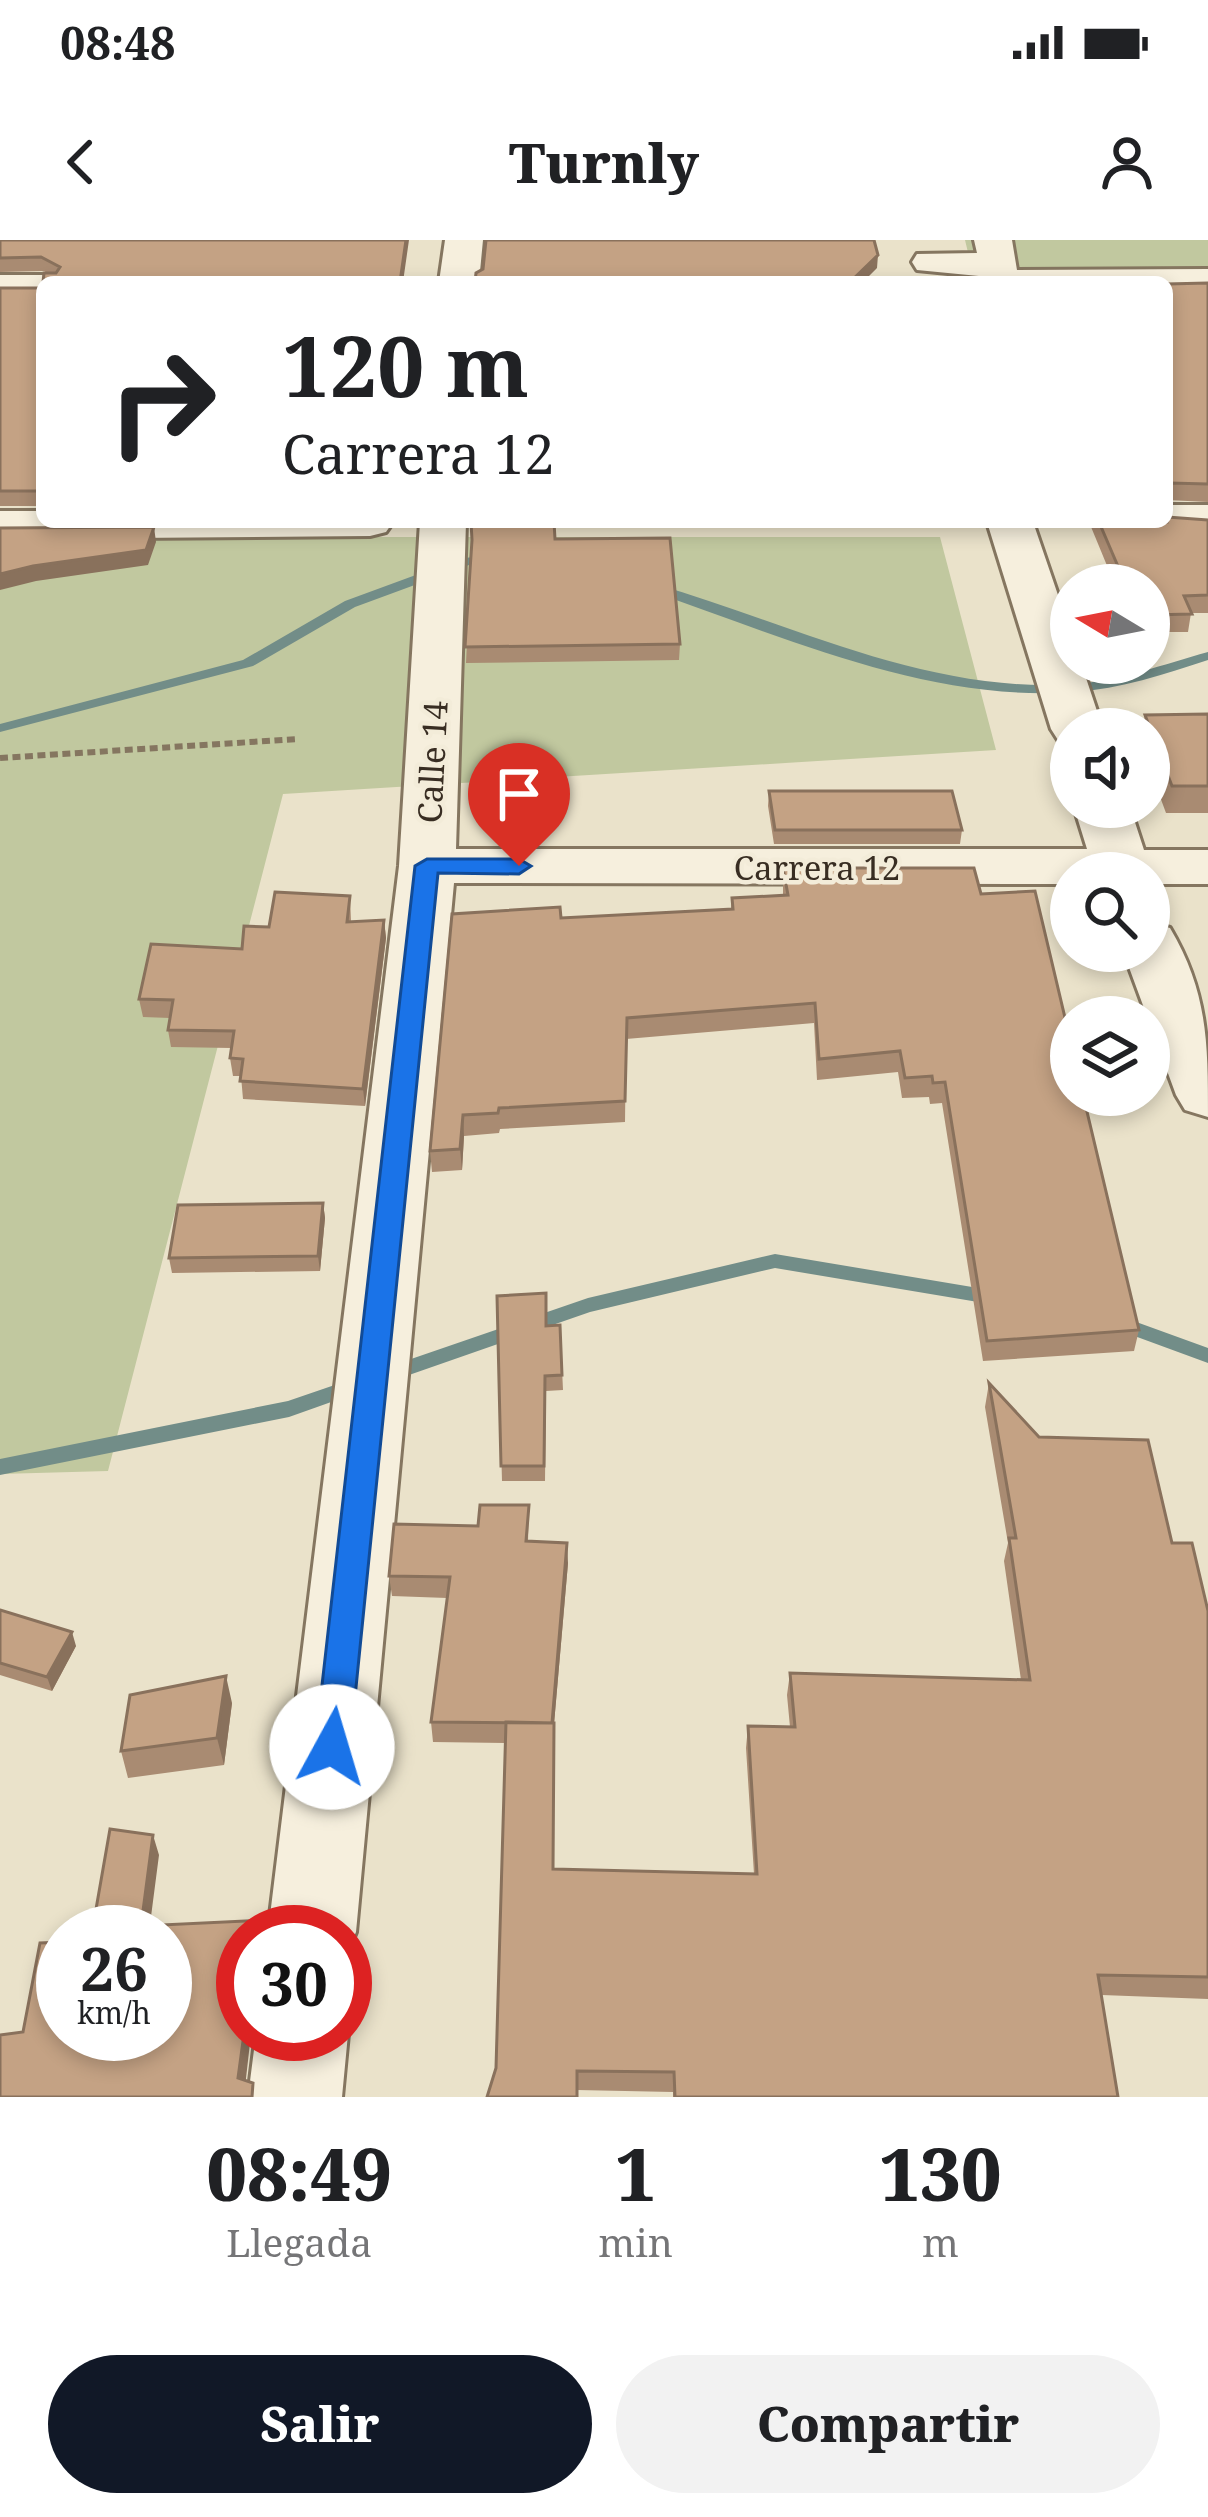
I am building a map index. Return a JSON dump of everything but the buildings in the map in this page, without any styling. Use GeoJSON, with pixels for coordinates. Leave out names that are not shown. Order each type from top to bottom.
{"type":"FeatureCollection","features":[{"type":"Feature","properties":{"kind":"street"},"geometry":{"type":"LineString","coordinates":[[460,276],[464,240]]}},
{"type":"Feature","properties":{"kind":"street"},"geometry":{"type":"LineString","coordinates":[[930,261],[1000,266],[993,240]]}},
{"type":"Feature","properties":{"kind":"street"},"geometry":{"type":"LineString","coordinates":[[1173,281],[1208,281]]}},
{"type":"Feature","properties":{"kind":"street"},"geometry":{"type":"LineString","coordinates":[[0,287],[36,287]]}},
{"type":"Feature","properties":{"kind":"street"},"geometry":{"type":"LineString","coordinates":[[1173,519],[1208,519]]}},
{"type":"Feature","properties":{"kind":"street"},"geometry":{"type":"LineString","coordinates":[[0,525],[36,525]]}},
{"type":"Feature","properties":{"kind":"street","name":"Calle 14"},"geometry":{"type":"LineString","coordinates":[[316,1905],[427,866],[443,528]]}},
{"type":"Feature","properties":{"kind":"street"},"geometry":{"type":"LineString","coordinates":[[1012,528],[1070,708]]}},
{"type":"Feature","properties":{"kind":"street","name":"Carrera 12"},"geometry":{"type":"LineString","coordinates":[[427,866],[1050,870]]}},
{"type":"Feature","properties":{"kind":"street","name":"Carrera 12"},"geometry":{"type":"LineString","coordinates":[[1170,868],[1208,866]]}},
{"type":"Feature","properties":{"kind":"street"},"geometry":{"type":"LineString","coordinates":[[1161,972],[1208,1095]]}},
{"type":"Feature","properties":{"kind":"street"},"geometry":{"type":"LineString","coordinates":[[295,2097],[299,2061]]}},
{"type":"Feature","properties":{"kind":"path"},"geometry":{"type":"LineString","coordinates":[[0,758],[298,739]]}},
{"type":"Feature","properties":{"kind":"green space"},"geometry":{"type":"Polygon","coordinates":[[[965,240],[1208,240],[1208,274],[973,273],[965,240]]]}},
{"type":"Feature","properties":{"kind":"green space"},"geometry":{"type":"Polygon","coordinates":[[[219,537],[940,537],[996,750],[283,794],[108,1471],[0,1474],[0,544],[219,537]]]}},
{"type":"Feature","properties":{"kind":"waterway"},"geometry":{"type":"LineString","coordinates":[[0,728],[248,663],[350,604],[467,561],[493,560]]}},
{"type":"Feature","properties":{"kind":"waterway"},"geometry":{"type":"LineString","coordinates":[[655,588],[862,658],[971,683],[1074,688],[1124,680],[1208,656]]}},
{"type":"Feature","properties":{"kind":"waterway"},"geometry":{"type":"LineString","coordinates":[[389,1374],[588,1305],[775,1261],[996,1298]]}},
{"type":"Feature","properties":{"kind":"waterway"},"geometry":{"type":"LineString","coordinates":[[1117,1322],[1208,1356]]}},
{"type":"Feature","properties":{"kind":"waterway"},"geometry":{"type":"LineString","coordinates":[[0,1467],[289,1409],[358,1385]]}},
{"type":"Feature","properties":{"kind":"route"},"geometry":{"type":"LineString","coordinates":[[332,1747],[427,866],[519,866]]}}]}
